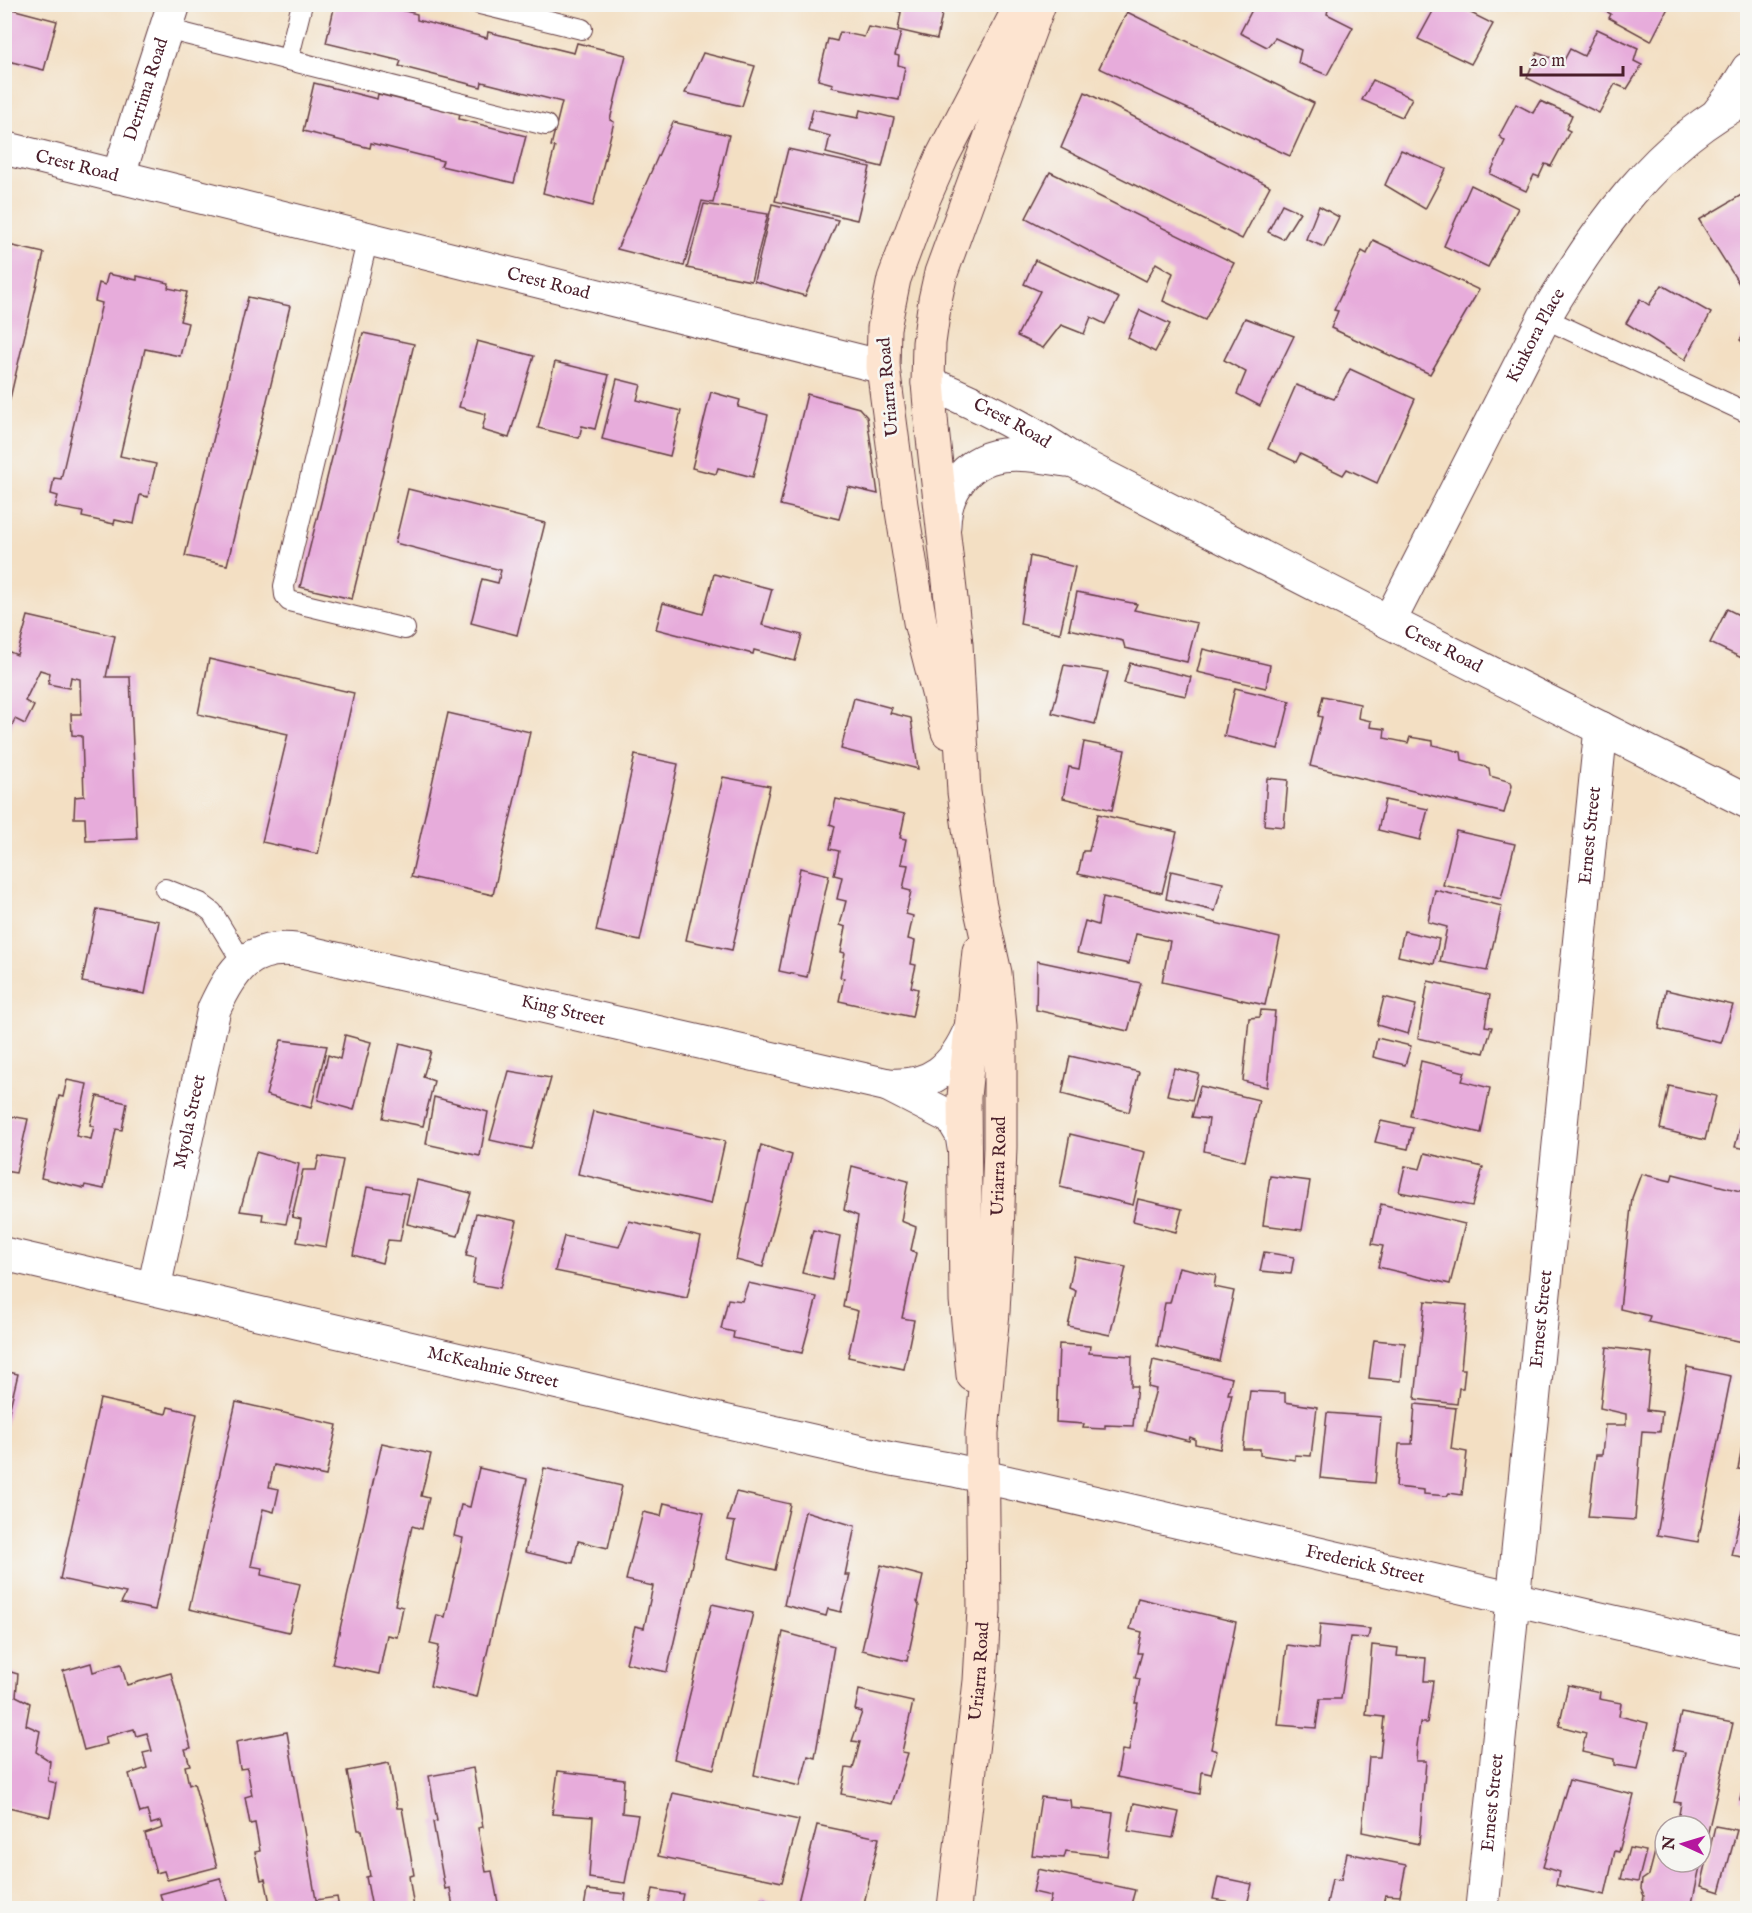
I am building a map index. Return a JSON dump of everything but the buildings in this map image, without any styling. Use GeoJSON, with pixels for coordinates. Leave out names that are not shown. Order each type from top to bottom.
{"type":"FeatureCollection","features":[{"type":"Feature","properties":{"kind":"main road","name":"Uriarra Road"},"geometry":{"type":"LineString","coordinates":[[964,792],[920,622],[901,505],[883,368],[883,344],[886,314],[902,255],[942,157],[1021,4]]}},
{"type":"Feature","properties":{"kind":"main road","name":"Uriarra Road"},"geometry":{"type":"LineString","coordinates":[[954,1908],[981,1658],[985,1549],[982,1433],[993,1312],[997,1235],[1000,1026],[995,973],[980,901],[964,792],[959,678],[928,383],[931,323],[941,273],[1039,4]]}},
{"type":"Feature","properties":{"kind":"main road","name":"Crest Road"},"geometry":{"type":"LineString","coordinates":[[883,368],[928,383]]}},
{"type":"Feature","properties":{"kind":"main road","name":"Uriarra Road"},"geometry":{"type":"LineString","coordinates":[[980,901],[979,953],[965,1076],[964,1148],[968,1332],[982,1433]]}},
{"type":"Feature","properties":{"kind":"street","name":"Derrima Road"},"geometry":{"type":"LineString","coordinates":[[118,177],[170,17]]}},
{"type":"Feature","properties":{"kind":"street"},"geometry":{"type":"LineString","coordinates":[[1716,116],[1748,69]]}},
{"type":"Feature","properties":{"kind":"street","name":"Kinkora Place"},"geometry":{"type":"LineString","coordinates":[[1389,622],[1544,318],[1573,270],[1604,225],[1634,189],[1668,154],[1716,116],[1748,98]]}},
{"type":"Feature","properties":{"kind":"street","name":"Crest Road"},"geometry":{"type":"LineString","coordinates":[[4,148],[883,368]]}},
{"type":"Feature","properties":{"kind":"street","name":"Crest Road"},"geometry":{"type":"LineString","coordinates":[[928,383],[962,396],[1052,445],[1076,462],[1748,802]]}},
{"type":"Feature","properties":{"kind":"street","name":"Crest Road"},"geometry":{"type":"LineString","coordinates":[[944,526],[945,509],[950,495],[961,478],[981,461],[997,455],[1011,454],[1076,462]]}},
{"type":"Feature","properties":{"kind":"street","name":"Ernest Street"},"geometry":{"type":"LineString","coordinates":[[1482,1908],[1602,728]]}},
{"type":"Feature","properties":{"kind":"street","name":"King Street"},"geometry":{"type":"LineString","coordinates":[[243,963],[263,951],[281,948],[297,950],[888,1085],[952,1118],[962,1135],[964,1148]]}},
{"type":"Feature","properties":{"kind":"street","name":"Myola Street"},"geometry":{"type":"LineString","coordinates":[[154,1288],[214,1009],[226,983],[243,963]]}},
{"type":"Feature","properties":{"kind":"street","name":"King Street"},"geometry":{"type":"LineString","coordinates":[[888,1085],[914,1084],[928,1080],[942,1072],[955,1058],[970,1030]]}},
{"type":"Feature","properties":{"kind":"street","name":"McKeahnie Street"},"geometry":{"type":"LineString","coordinates":[[4,1254],[672,1409],[983,1478]]}},
{"type":"Feature","properties":{"kind":"street","name":"Frederick Street"},"geometry":{"type":"LineString","coordinates":[[983,1478],[1748,1653]]}},
{"type":"Feature","properties":{"kind":"lane"},"geometry":{"type":"LineString","coordinates":[[288,60],[303,4]]}},
{"type":"Feature","properties":{"kind":"lane"},"geometry":{"type":"LineString","coordinates":[[480,4],[582,29]]}},
{"type":"Feature","properties":{"kind":"lane"},"geometry":{"type":"LineString","coordinates":[[170,17],[288,60],[546,125]]}},
{"type":"Feature","properties":{"kind":"lane"},"geometry":{"type":"LineString","coordinates":[[368,238],[284,586],[285,595],[289,601],[405,629]]}},
{"type":"Feature","properties":{"kind":"lane"},"geometry":{"type":"LineString","coordinates":[[1544,318],[1748,413]]}},
{"type":"Feature","properties":{"kind":"lane"},"geometry":{"type":"LineString","coordinates":[[165,889],[200,903],[212,912],[243,963]]}}]}
